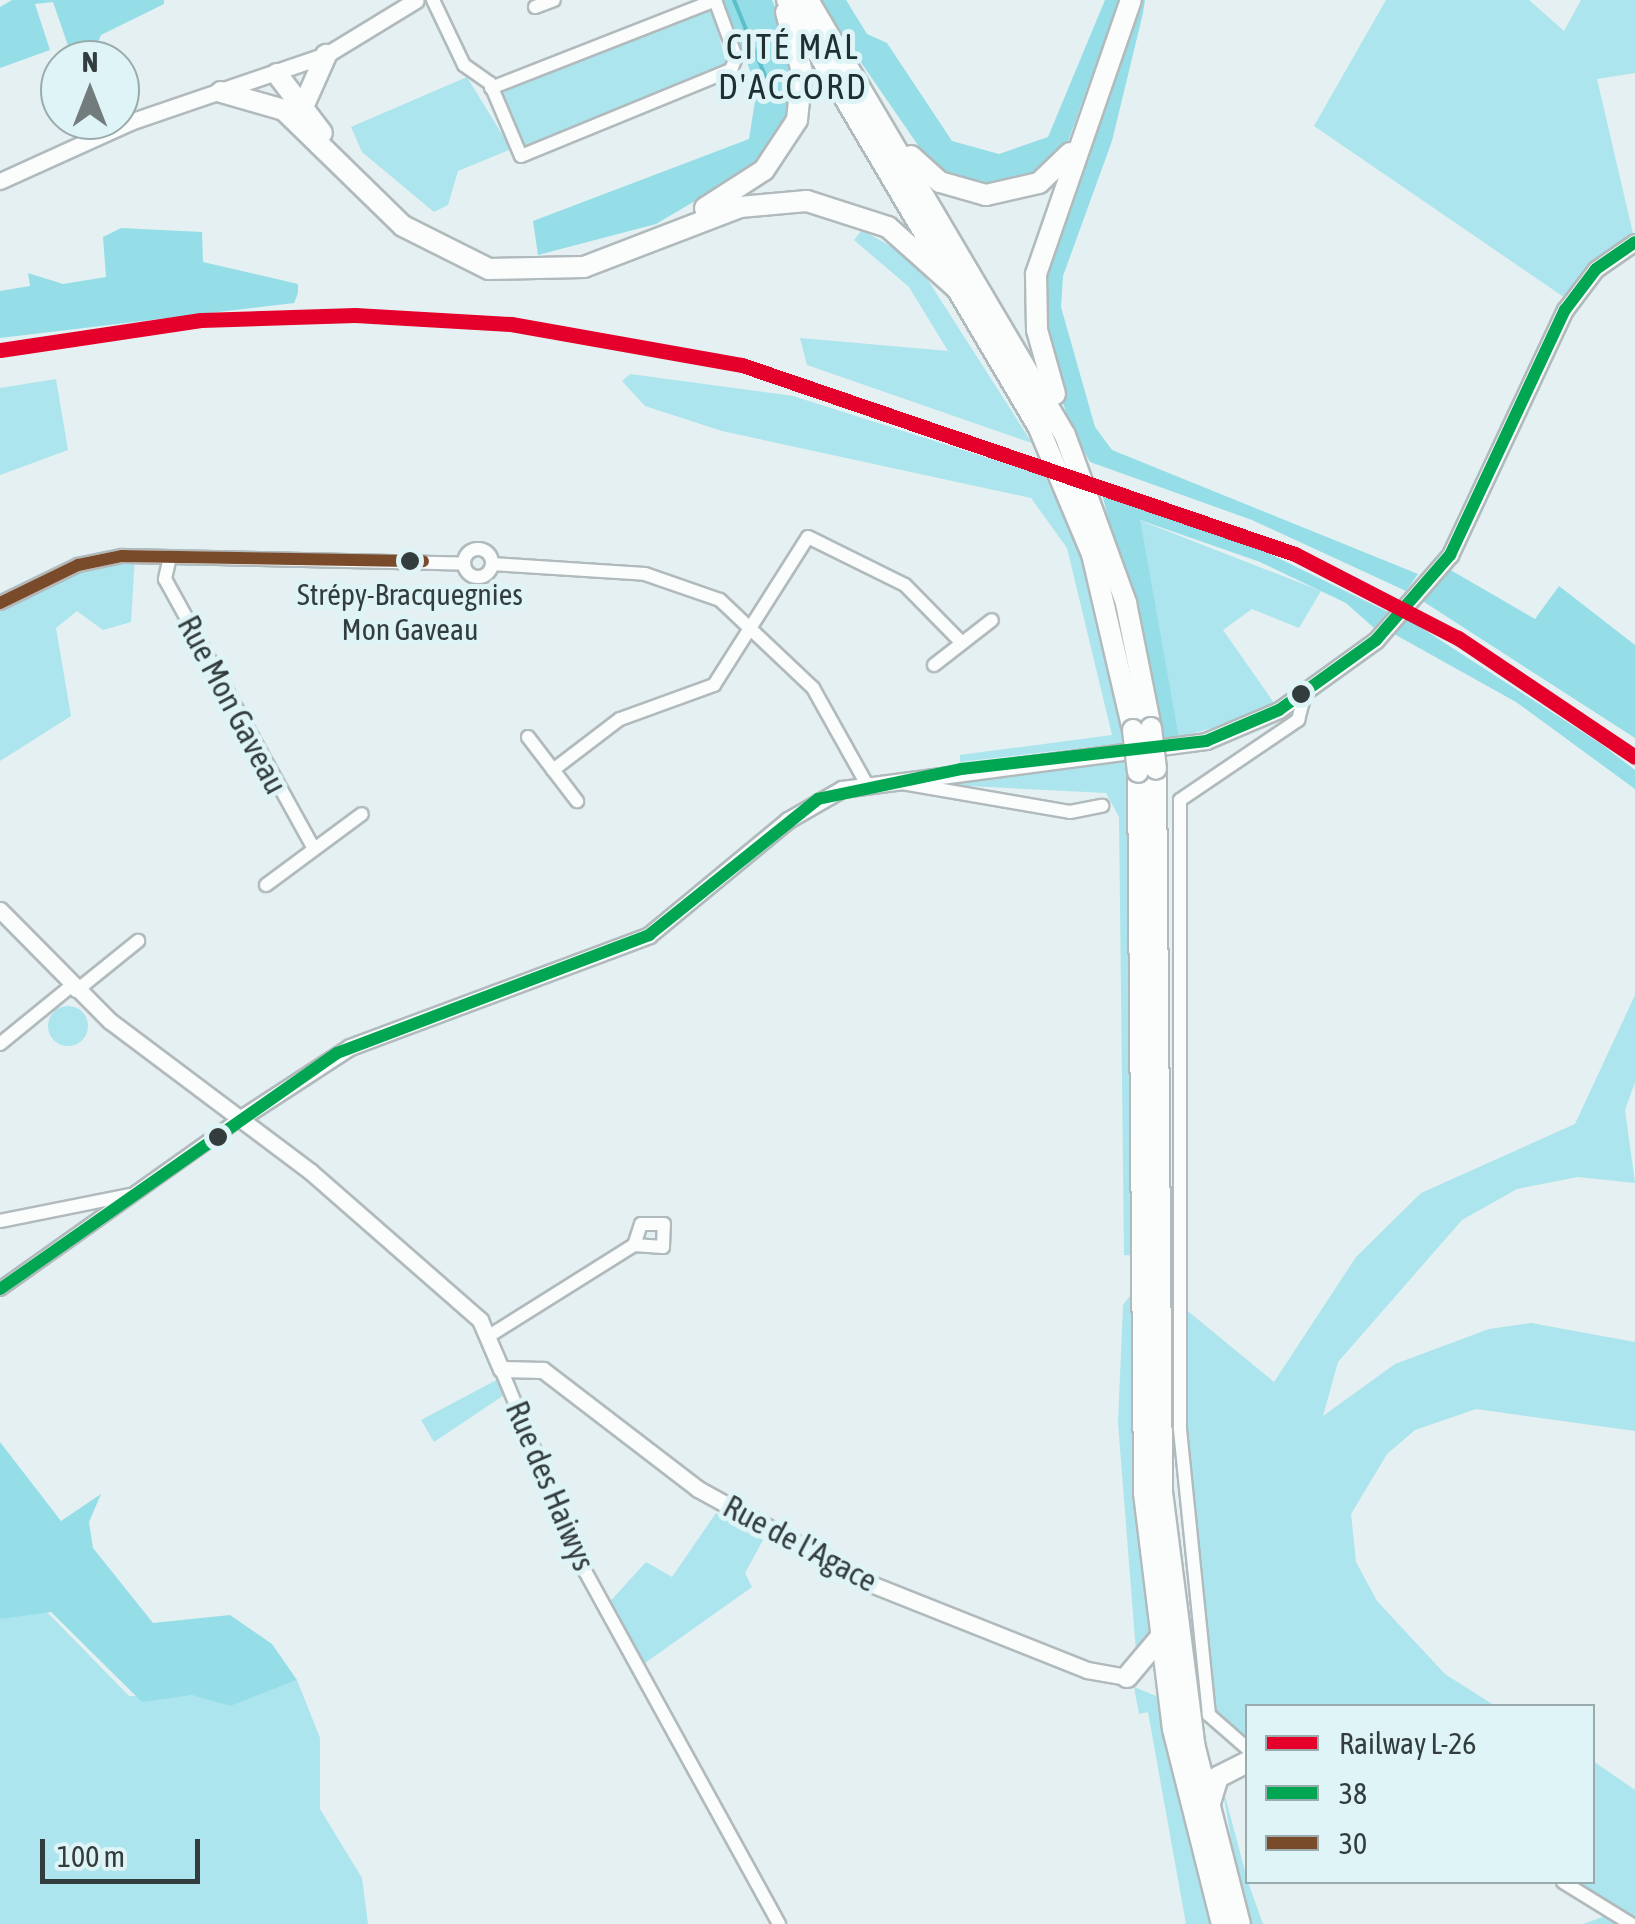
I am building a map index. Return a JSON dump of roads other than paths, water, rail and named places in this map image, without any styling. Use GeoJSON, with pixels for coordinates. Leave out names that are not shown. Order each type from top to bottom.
{"type":"FeatureCollection","features":[{"type":"Feature","properties":{"kind":"highway"},"geometry":{"type":"LineString","coordinates":[[221,92],[293,109],[389,201],[458,248],[514,264],[582,259],[728,196],[776,157],[801,95],[786,0]]}},
{"type":"Feature","properties":{"kind":"highway"},"geometry":{"type":"LineString","coordinates":[[786,0],[1040,428],[1074,506],[1142,729]]}},
{"type":"Feature","properties":{"kind":"highway"},"geometry":{"type":"LineString","coordinates":[[808,0],[1065,435]]}},
{"type":"Feature","properties":{"kind":"highway"},"geometry":{"type":"LineString","coordinates":[[897,146],[940,182],[972,193],[1022,190],[1054,173],[1103,73],[1122,0]]}},
{"type":"Feature","properties":{"kind":"highway"},"geometry":{"type":"LineString","coordinates":[[1131,0],[1036,274],[1036,330],[1065,435],[1096,512],[1142,729],[1147,770],[1160,1438],[1195,1748],[1240,1924]]}},
{"type":"Feature","properties":{"kind":"highway"},"geometry":{"type":"LineString","coordinates":[[293,109],[326,55]]}},
{"type":"Feature","properties":{"kind":"highway"},"geometry":{"type":"LineString","coordinates":[[277,74],[293,109],[403,226],[489,269],[584,267],[740,207],[807,201],[888,227],[964,295]]}},
{"type":"Feature","properties":{"kind":"highway"},"geometry":{"type":"LineString","coordinates":[[1147,770],[1141,1437],[1159,1639],[1222,1924]]}},
{"type":"Feature","properties":{"kind":"highway"},"geometry":{"type":"LineString","coordinates":[[1159,1639],[1127,1677],[1168,1692]]}},
{"type":"Feature","properties":{"kind":"highway"},"geometry":{"type":"LineString","coordinates":[[1195,1748],[1223,1762],[1245,1761]]}},
{"type":"Feature","properties":{"kind":"highway"},"geometry":{"type":"LineString","coordinates":[[1209,1810],[1218,1777],[1245,1763]]}},
{"type":"Feature","properties":{"kind":"street"},"geometry":{"type":"LineString","coordinates":[[0,182],[221,92],[326,55],[416,0]]}},
{"type":"Feature","properties":{"kind":"street"},"geometry":{"type":"LineString","coordinates":[[433,0],[470,70],[491,88],[521,156],[731,70],[736,56],[715,0],[491,88]]}},
{"type":"Feature","properties":{"kind":"street"},"geometry":{"type":"LineString","coordinates":[[535,7],[554,0]]}},
{"type":"Feature","properties":{"kind":"street"},"geometry":{"type":"LineString","coordinates":[[0,1289],[241,1118],[350,1046],[649,934],[788,820],[866,783],[1206,742],[1305,694],[1385,630],[1430,577],[1476,512],[1565,310],[1596,269],[1635,242]]}},
{"type":"Feature","properties":{"kind":"street"},"geometry":{"type":"LineString","coordinates":[[552,770],[620,720],[703,694],[753,622],[794,548],[818,537],[905,585],[962,643]]}},
{"type":"Feature","properties":{"kind":"street"},"geometry":{"type":"LineString","coordinates":[[464,564],[478,549],[492,564],[665,578],[753,622],[813,688],[866,783]]}},
{"type":"Feature","properties":{"kind":"street"},"geometry":{"type":"LineString","coordinates":[[0,602],[78,565],[170,557],[464,564],[480,578],[492,564]]}},
{"type":"Feature","properties":{"kind":"street","name":"Rue Mon Gaveau"},"geometry":{"type":"LineString","coordinates":[[170,557],[165,579],[314,849]]}},
{"type":"Feature","properties":{"kind":"street"},"geometry":{"type":"LineString","coordinates":[[934,665],[992,620]]}},
{"type":"Feature","properties":{"kind":"street"},"geometry":{"type":"LineString","coordinates":[[1245,1746],[1209,1716],[1180,1428],[1180,800],[1298,720],[1305,694]]}},
{"type":"Feature","properties":{"kind":"street"},"geometry":{"type":"LineString","coordinates":[[528,737],[577,802]]}},
{"type":"Feature","properties":{"kind":"street"},"geometry":{"type":"LineString","coordinates":[[885,780],[1070,812],[1102,806]]}},
{"type":"Feature","properties":{"kind":"street"},"geometry":{"type":"LineString","coordinates":[[266,885],[362,814]]}},
{"type":"Feature","properties":{"kind":"street","name":"Rue des Haiwys"},"geometry":{"type":"LineString","coordinates":[[0,910],[74,988],[350,1204],[489,1336],[585,1572],[778,1924]]}},
{"type":"Feature","properties":{"kind":"street"},"geometry":{"type":"LineString","coordinates":[[0,1044],[138,941]]}},
{"type":"Feature","properties":{"kind":"street"},"geometry":{"type":"LineString","coordinates":[[0,1222],[138,1194]]}},
{"type":"Feature","properties":{"kind":"street"},"geometry":{"type":"LineString","coordinates":[[489,1336],[634,1245]]}},
{"type":"Feature","properties":{"kind":"street","name":"Rue de l'Agace"},"geometry":{"type":"LineString","coordinates":[[501,1370],[542,1370],[698,1489],[870,1584],[1087,1670],[1127,1677]]}},
{"type":"Feature","properties":{"kind":"street"},"geometry":{"type":"LineString","coordinates":[[1566,1884],[1631,1924]]}},
{"type":"Feature","properties":{"kind":"waterway"},"geometry":{"type":"LineString","coordinates":[[734,0],[766,78]]}},
{"type":"Feature","properties":{"kind":"rail line","name":"L-26"},"geometry":{"type":"LineString","coordinates":[[0,350],[201,320],[355,315],[511,324],[742,365],[1295,554],[1458,638],[1635,757]]}},
{"type":"Feature","properties":{"kind":"place","name":"Strépy-Bracquegnies Mon Gaveau"},"geometry":{"type":"Point","coordinates":[410,561]}},
{"type":"Feature","properties":{"kind":"district","name":"CITÉ MAL D'ACCORD"},"geometry":{"type":"Point","coordinates":[793,66]}}]}
